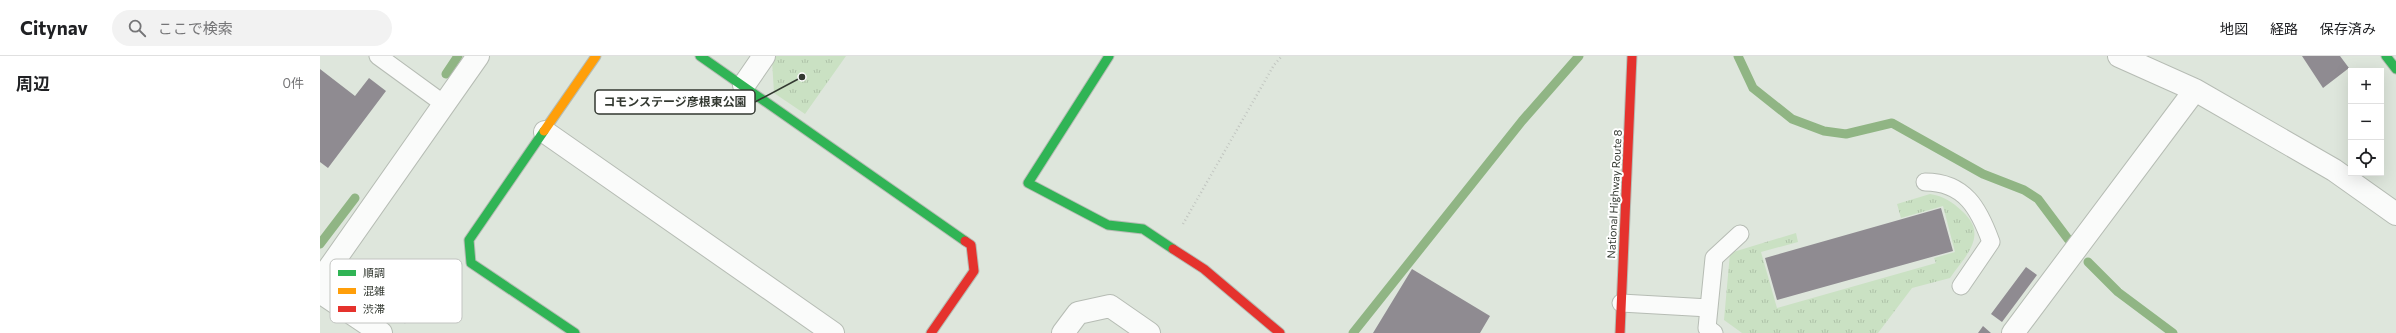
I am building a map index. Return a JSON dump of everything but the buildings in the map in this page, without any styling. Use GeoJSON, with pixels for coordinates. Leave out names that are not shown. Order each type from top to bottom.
{"type":"FeatureCollection","features":[{"type":"Feature","properties":{"kind":"main road"},"geometry":{"type":"LineString","coordinates":[[575,333],[471,263],[469,240],[596,56]]}},
{"type":"Feature","properties":{"kind":"main road"},"geometry":{"type":"LineString","coordinates":[[700,56],[744,85],[971,245],[974,271],[931,333]]}},
{"type":"Feature","properties":{"kind":"main road"},"geometry":{"type":"LineString","coordinates":[[1109,56],[1028,183],[1108,225],[1143,229],[1204,269],[1280,333]]}},
{"type":"Feature","properties":{"kind":"main road","name":"National Highway Route 8"},"geometry":{"type":"LineString","coordinates":[[1620,333],[1632,56]]}},
{"type":"Feature","properties":{"kind":"street"},"geometry":{"type":"LineString","coordinates":[[335,259],[478,56]]}},
{"type":"Feature","properties":{"kind":"street"},"geometry":{"type":"LineString","coordinates":[[744,85],[764,56]]}},
{"type":"Feature","properties":{"kind":"street"},"geometry":{"type":"LineString","coordinates":[[2119,56],[2195,90],[2334,170],[2396,214]]}},
{"type":"Feature","properties":{"kind":"street"},"geometry":{"type":"LineString","coordinates":[[2013,333],[2195,90]]}},
{"type":"Feature","properties":{"kind":"street"},"geometry":{"type":"LineString","coordinates":[[545,132],[829,332]]}},
{"type":"Feature","properties":{"kind":"street"},"geometry":{"type":"LineString","coordinates":[[320,281],[330,267]]}},
{"type":"Feature","properties":{"kind":"street"},"geometry":{"type":"LineString","coordinates":[[320,292],[330,299]]}},
{"type":"Feature","properties":{"kind":"street"},"geometry":{"type":"LineString","coordinates":[[1063,333],[1078,313],[1110,306],[1149,333]]}},
{"type":"Feature","properties":{"kind":"street"},"geometry":{"type":"LineString","coordinates":[[366,323],[381,333]]}},
{"type":"Feature","properties":{"kind":"lane"},"geometry":{"type":"LineString","coordinates":[[378,56],[444,104]]}},
{"type":"Feature","properties":{"kind":"lane"},"geometry":{"type":"LineString","coordinates":[[1925,182],[1942,182],[1966,196],[1982,216],[1991,242],[1961,286]]}},
{"type":"Feature","properties":{"kind":"lane"},"geometry":{"type":"LineString","coordinates":[[1714,333],[1707,328],[1714,258],[1740,234]]}},
{"type":"Feature","properties":{"kind":"lane"},"geometry":{"type":"LineString","coordinates":[[1621,303],[1709,308]]}},
{"type":"Feature","properties":{"kind":"path"},"geometry":{"type":"LineString","coordinates":[[1170,247],[1274,64],[1282,56]]}},
{"type":"Feature","properties":{"kind":"path"},"geometry":{"type":"LineString","coordinates":[[454,259],[469,240]]}},
{"type":"Feature","properties":{"kind":"green space"},"geometry":{"type":"Polygon","coordinates":[[[776,56],[846,56],[805,114],[774,93],[772,61],[776,56]]]}},
{"type":"Feature","properties":{"kind":"green space"},"geometry":{"type":"Polygon","coordinates":[[[1930,194],[1940,196],[1951,202],[1970,220],[1974,228],[1972,245],[1950,278],[1912,288],[1878,333],[1742,333],[1724,320],[1730,253],[1796,233],[1798,242],[1761,252],[1777,308],[1936,263],[1934,258],[1955,252],[1943,206],[1901,218],[1897,204],[1930,194]]]}},
{"type":"Feature","properties":{"kind":"waterway"},"geometry":{"type":"LineString","coordinates":[[446,74],[458,56]]}},
{"type":"Feature","properties":{"kind":"waterway"},"geometry":{"type":"LineString","coordinates":[[1353,333],[1522,121],[1579,56]]}},
{"type":"Feature","properties":{"kind":"waterway"},"geometry":{"type":"LineString","coordinates":[[1738,56],[1753,88],[1792,119],[1824,131],[1846,134],[1892,123],[1983,174],[2024,190],[2038,199],[2068,239]]}},
{"type":"Feature","properties":{"kind":"waterway"},"geometry":{"type":"LineString","coordinates":[[320,244],[355,198]]}},
{"type":"Feature","properties":{"kind":"waterway"},"geometry":{"type":"LineString","coordinates":[[2088,262],[2118,292],[2173,333]]}},
{"type":"Feature","properties":{"kind":"traffic: fast"},"geometry":{"type":"LineString","coordinates":[[700,56],[965,241]]}},
{"type":"Feature","properties":{"kind":"traffic: fast"},"geometry":{"type":"LineString","coordinates":[[1109,56],[1028,183],[1108,225],[1143,229],[1173,249]]}},
{"type":"Feature","properties":{"kind":"traffic: fast"},"geometry":{"type":"LineString","coordinates":[[2386,56],[2396,69]]}},
{"type":"Feature","properties":{"kind":"traffic: fast"},"geometry":{"type":"LineString","coordinates":[[544,131],[469,240],[471,263],[575,333]]}},
{"type":"Feature","properties":{"kind":"traffic: slow"},"geometry":{"type":"LineString","coordinates":[[544,131],[596,56]]}},
{"type":"Feature","properties":{"kind":"traffic: jam"},"geometry":{"type":"LineString","coordinates":[[1620,333],[1632,56]]}},
{"type":"Feature","properties":{"kind":"traffic: jam"},"geometry":{"type":"LineString","coordinates":[[931,333],[974,271],[971,245],[965,241]]}},
{"type":"Feature","properties":{"kind":"traffic: jam"},"geometry":{"type":"LineString","coordinates":[[1173,249],[1204,269],[1280,333]]}},
{"type":"Feature","properties":{"kind":"place","name":"コモンステージ彦根東公園"},"geometry":{"type":"Point","coordinates":[802,77]}}]}
